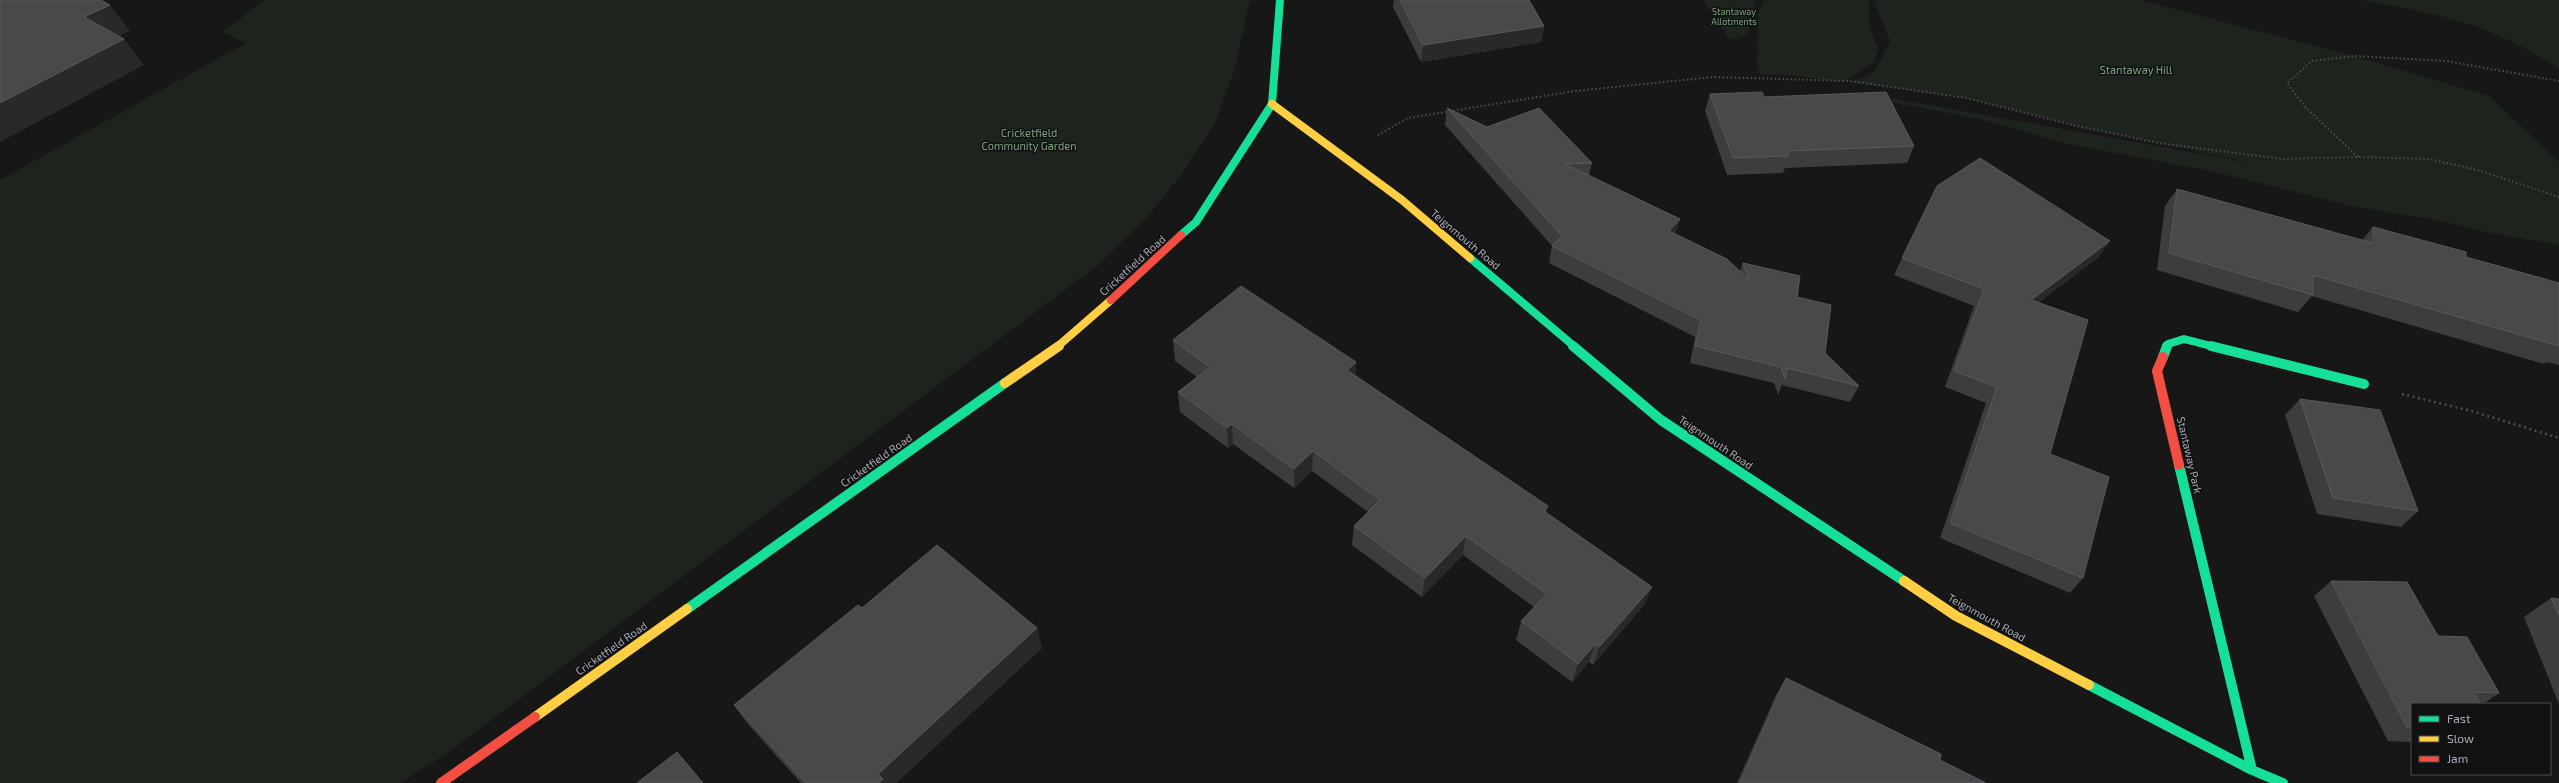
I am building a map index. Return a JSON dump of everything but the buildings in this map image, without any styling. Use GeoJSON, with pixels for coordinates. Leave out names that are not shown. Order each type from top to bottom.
{"type":"FeatureCollection","features":[{"type":"Feature","properties":{"kind":"street"},"geometry":{"type":"LineString","coordinates":[[1272,104],[1280,0]]}},
{"type":"Feature","properties":{"kind":"street","name":"Teignmouth Road"},"geometry":{"type":"LineString","coordinates":[[1272,104],[1339,155],[1402,200],[1667,424],[1956,616],[2252,770],[2283,783]]}},
{"type":"Feature","properties":{"kind":"street","name":"Cricketfield Road"},"geometry":{"type":"LineString","coordinates":[[441,783],[1071,337],[1196,222],[1272,104]]}},
{"type":"Feature","properties":{"kind":"street","name":"Stantaway Park"},"geometry":{"type":"LineString","coordinates":[[2252,770],[2157,371],[2168,344],[2184,339],[2364,384]]}},
{"type":"Feature","properties":{"kind":"path"},"geometry":{"type":"LineString","coordinates":[[2358,157],[2306,108],[2287,83],[2312,61],[2354,56],[2446,61],[2559,81]]}},
{"type":"Feature","properties":{"kind":"path"},"geometry":{"type":"LineString","coordinates":[[1339,155],[1408,118],[1575,91],[1713,76],[1850,82],[1966,98],[2077,126],[2158,143],[2283,159],[2358,157],[2429,159],[2478,170],[2559,197]]}},
{"type":"Feature","properties":{"kind":"path"},"geometry":{"type":"LineString","coordinates":[[2364,384],[2475,412],[2559,438]]}},
{"type":"Feature","properties":{"kind":"green space","name":"Cricketfield Community Garden"},"geometry":{"type":"Polygon","coordinates":[[[265,0],[1250,0],[1235,69],[1215,123],[1179,178],[1145,219],[1097,266],[450,751],[401,783],[0,783],[0,180],[246,43],[222,32],[265,0]]]}},
{"type":"Feature","properties":{"kind":"green space","name":"Stantaway Allotments"},"geometry":{"type":"Polygon","coordinates":[[[1703,0],[1756,0],[1747,35],[1730,40],[1703,0]]]}},
{"type":"Feature","properties":{"kind":"green space"},"geometry":{"type":"Polygon","coordinates":[[[1765,0],[1870,0],[1868,13],[1870,26],[1873,38],[1879,49],[1873,63],[1842,82],[1790,75],[1760,74],[1757,63],[1758,13],[1765,0]]]}},
{"type":"Feature","properties":{"kind":"green space","name":"Stantaway Hill"},"geometry":{"type":"Polygon","coordinates":[[[2140,0],[2354,56],[2489,96],[2559,162],[2559,245],[2489,233],[2442,221],[2356,207],[2211,171],[2067,144],[1981,119],[1868,98],[1867,94],[2258,164],[2077,126],[1966,98],[1850,82],[1874,73],[1890,42],[1874,1],[2140,0]]]}},
{"type":"Feature","properties":{"kind":"green space"},"geometry":{"type":"Polygon","coordinates":[[[2361,0],[2559,0],[2559,69],[2511,41],[2487,31],[2440,16],[2361,0]]]}},
{"type":"Feature","properties":{"kind":"traffic: fast"},"geometry":{"type":"LineString","coordinates":[[1181,235],[1196,222],[1272,104],[1280,0]]}},
{"type":"Feature","properties":{"kind":"traffic: fast"},"geometry":{"type":"LineString","coordinates":[[1470,258],[1661,420],[1904,581]]}},
{"type":"Feature","properties":{"kind":"traffic: fast"},"geometry":{"type":"LineString","coordinates":[[2163,357],[2168,344],[2184,339],[2364,384]]}},
{"type":"Feature","properties":{"kind":"traffic: fast"},"geometry":{"type":"LineString","coordinates":[[687,609],[1005,383]]}},
{"type":"Feature","properties":{"kind":"traffic: fast"},"geometry":{"type":"LineString","coordinates":[[2179,465],[2252,770]]}},
{"type":"Feature","properties":{"kind":"traffic: fast"},"geometry":{"type":"LineString","coordinates":[[2089,685],[2252,770],[2283,783]]}},
{"type":"Feature","properties":{"kind":"traffic: slow"},"geometry":{"type":"LineString","coordinates":[[1272,104],[1402,200],[1470,258]]}},
{"type":"Feature","properties":{"kind":"traffic: slow"},"geometry":{"type":"LineString","coordinates":[[1005,383],[1071,337],[1111,300]]}},
{"type":"Feature","properties":{"kind":"traffic: slow"},"geometry":{"type":"LineString","coordinates":[[1904,581],[1956,616],[2089,685]]}},
{"type":"Feature","properties":{"kind":"traffic: slow"},"geometry":{"type":"LineString","coordinates":[[535,717],[687,609]]}},
{"type":"Feature","properties":{"kind":"traffic: jam"},"geometry":{"type":"LineString","coordinates":[[1111,300],[1181,235]]}},
{"type":"Feature","properties":{"kind":"traffic: jam"},"geometry":{"type":"LineString","coordinates":[[2163,357],[2157,371],[2179,465]]}},
{"type":"Feature","properties":{"kind":"traffic: jam"},"geometry":{"type":"LineString","coordinates":[[441,783],[535,717]]}}]}
